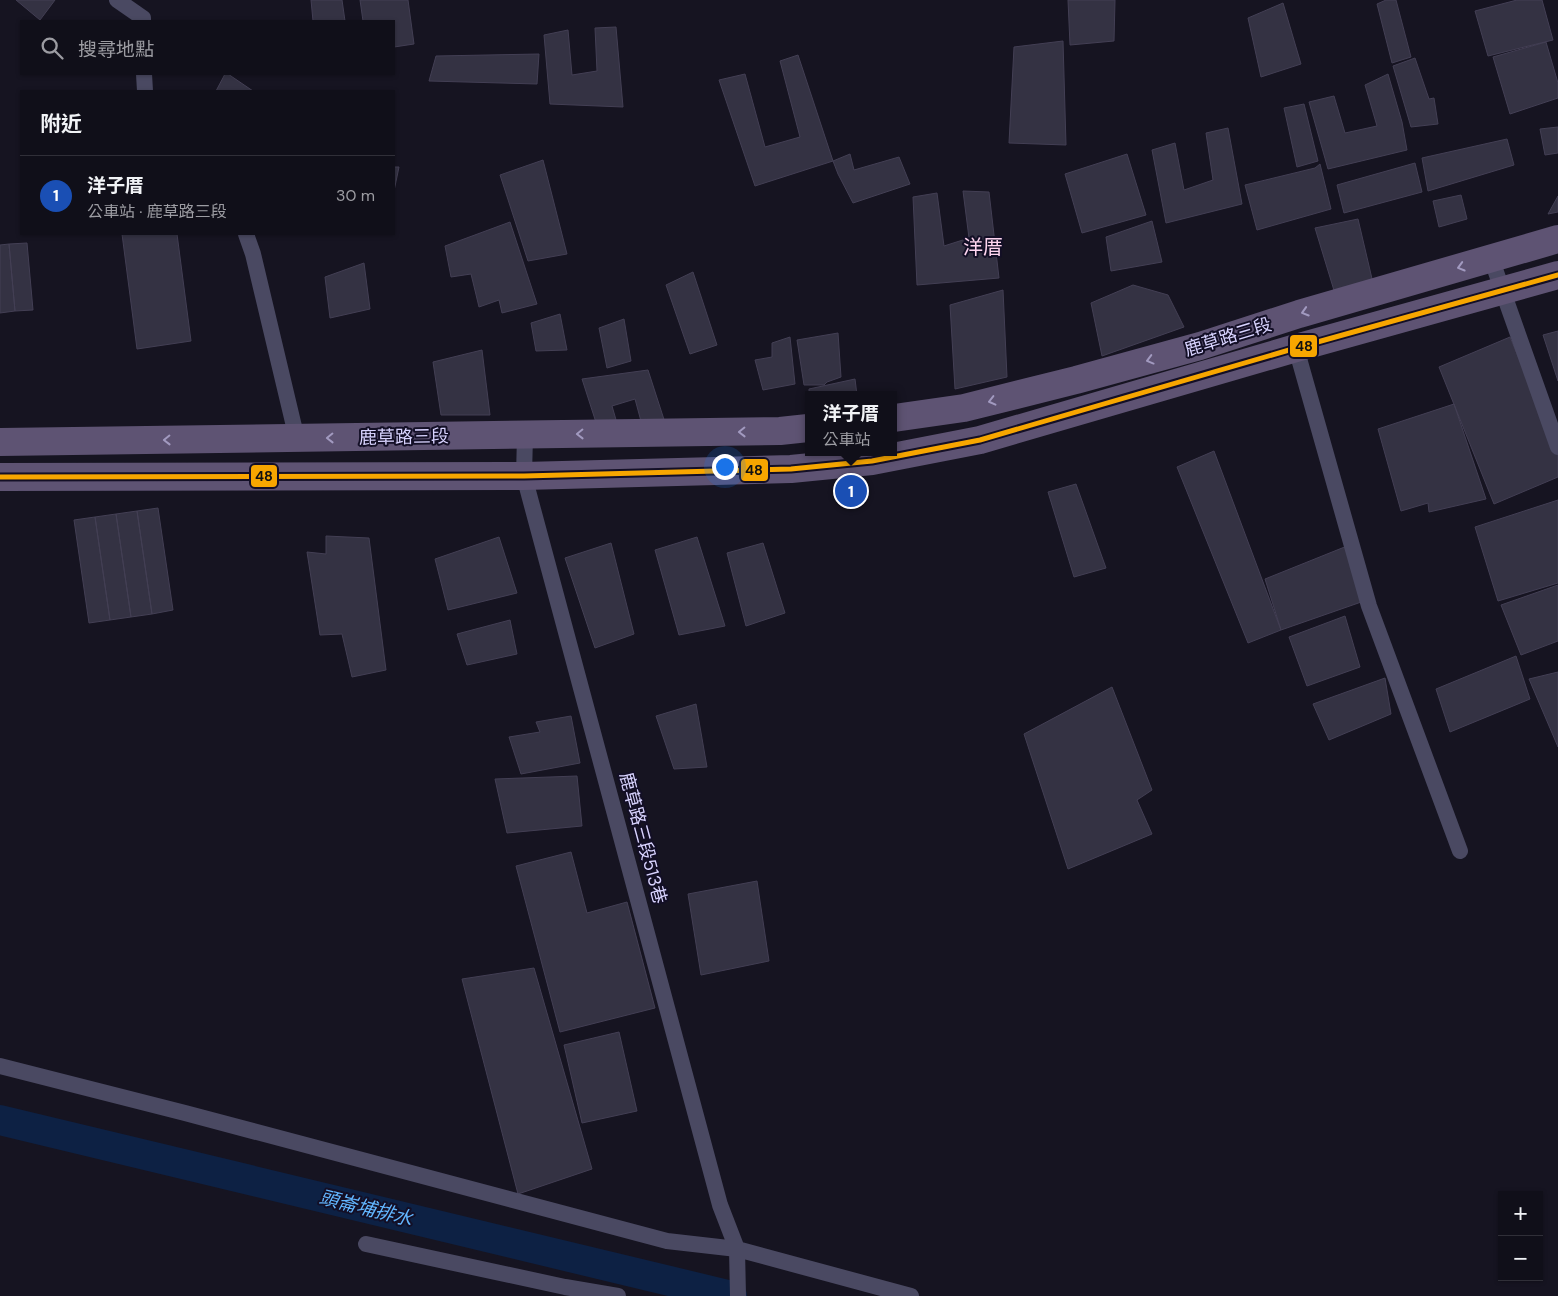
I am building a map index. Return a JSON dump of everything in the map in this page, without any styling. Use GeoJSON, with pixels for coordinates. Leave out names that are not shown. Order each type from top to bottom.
{"type":"FeatureCollection","features":[{"type":"Feature","properties":{"kind":"main road","name":"鹿草路三段"},"geometry":{"type":"LineString","coordinates":[[897,418],[964,408],[1076,380],[1200,346],[1299,314],[1558,239]]}},
{"type":"Feature","properties":{"kind":"main road","name":"鹿草路三段"},"geometry":{"type":"LineString","coordinates":[[897,452],[980,440],[1296,348],[1558,275]]}},
{"type":"Feature","properties":{"kind":"main road","name":"鹿草路三段"},"geometry":{"type":"LineString","coordinates":[[0,442],[780,431],[805,428]]}},
{"type":"Feature","properties":{"kind":"main road"},"geometry":{"type":"LineString","coordinates":[[780,431],[791,469]]}},
{"type":"Feature","properties":{"kind":"main road","name":"鹿草路三段"},"geometry":{"type":"LineString","coordinates":[[0,477],[524,476],[791,469],[872,456]]}},
{"type":"Feature","properties":{"kind":"lane"},"geometry":{"type":"LineString","coordinates":[[117,0],[143,18],[143,20]]}},
{"type":"Feature","properties":{"kind":"lane"},"geometry":{"type":"LineString","coordinates":[[144,75],[145,90]]}},
{"type":"Feature","properties":{"kind":"lane"},"geometry":{"type":"LineString","coordinates":[[246,235],[253,254],[296,439]]}},
{"type":"Feature","properties":{"kind":"lane"},"geometry":{"type":"LineString","coordinates":[[1491,258],[1558,448]]}},
{"type":"Feature","properties":{"kind":"lane"},"geometry":{"type":"LineString","coordinates":[[1296,348],[1369,606],[1460,851]]}},
{"type":"Feature","properties":{"kind":"lane","name":"鹿草路三段513巷"},"geometry":{"type":"LineString","coordinates":[[525,435],[524,476],[720,1205],[737,1249],[738,1296]]}},
{"type":"Feature","properties":{"kind":"lane"},"geometry":{"type":"LineString","coordinates":[[0,1066],[667,1241],[737,1249],[911,1296]]}},
{"type":"Feature","properties":{"kind":"lane"},"geometry":{"type":"LineString","coordinates":[[366,1244],[566,1288],[618,1296]]}},
{"type":"Feature","properties":{"kind":"building"},"geometry":{"type":"Polygon","coordinates":[[[16,0],[55,0],[40,20],[16,0]]]}},
{"type":"Feature","properties":{"kind":"building"},"geometry":{"type":"Polygon","coordinates":[[[311,0],[342,0],[345,20],[313,20],[311,0]]]}},
{"type":"Feature","properties":{"kind":"building"},"geometry":{"type":"Polygon","coordinates":[[[360,0],[408,0],[414,44],[395,47],[395,20],[363,20],[360,0]]]}},
{"type":"Feature","properties":{"kind":"building"},"geometry":{"type":"Polygon","coordinates":[[[1068,0],[1115,0],[1114,41],[1070,45],[1068,0]]]}},
{"type":"Feature","properties":{"kind":"building"},"geometry":{"type":"Polygon","coordinates":[[[1386,0],[1396,0],[1411,57],[1392,63],[1377,4],[1386,0]]]}},
{"type":"Feature","properties":{"kind":"building"},"geometry":{"type":"Polygon","coordinates":[[[1517,0],[1542,0],[1553,40],[1488,56],[1475,11],[1517,0]]]}},
{"type":"Feature","properties":{"kind":"building"},"geometry":{"type":"Polygon","coordinates":[[[1283,3],[1301,64],[1261,77],[1248,18],[1283,3]]]}},
{"type":"Feature","properties":{"kind":"building"},"geometry":{"type":"Polygon","coordinates":[[[616,27],[623,107],[550,104],[544,35],[568,30],[572,75],[597,71],[595,28],[616,27]]]}},
{"type":"Feature","properties":{"kind":"building"},"geometry":{"type":"Polygon","coordinates":[[[1063,41],[1066,145],[1009,143],[1014,47],[1063,41]]]}},
{"type":"Feature","properties":{"kind":"building"},"geometry":{"type":"Polygon","coordinates":[[[1546,42],[1558,83],[1558,98],[1510,114],[1493,57],[1546,42]]]}},
{"type":"Feature","properties":{"kind":"building"},"geometry":{"type":"Polygon","coordinates":[[[539,54],[537,84],[429,81],[436,56],[539,54]]]}},
{"type":"Feature","properties":{"kind":"building"},"geometry":{"type":"Polygon","coordinates":[[[798,55],[833,161],[755,186],[719,80],[745,74],[765,147],[800,137],[780,61],[798,55]]]}},
{"type":"Feature","properties":{"kind":"building"},"geometry":{"type":"Polygon","coordinates":[[[1415,58],[1429,99],[1434,98],[1438,124],[1411,127],[1393,66],[1415,58]]]}},
{"type":"Feature","properties":{"kind":"building"},"geometry":{"type":"Polygon","coordinates":[[[1388,74],[1402,122],[1407,150],[1328,169],[1309,102],[1334,96],[1345,133],[1377,126],[1365,85],[1388,74]]]}},
{"type":"Feature","properties":{"kind":"building"},"geometry":{"type":"Polygon","coordinates":[[[224,75],[229,75],[252,90],[217,90],[224,75]]]}},
{"type":"Feature","properties":{"kind":"building"},"geometry":{"type":"Polygon","coordinates":[[[1304,104],[1318,161],[1297,167],[1284,108],[1304,104]]]}},
{"type":"Feature","properties":{"kind":"building"},"geometry":{"type":"Polygon","coordinates":[[[1558,127],[1558,153],[1545,155],[1540,129],[1558,127]]]}},
{"type":"Feature","properties":{"kind":"building"},"geometry":{"type":"Polygon","coordinates":[[[1228,128],[1242,204],[1166,223],[1152,150],[1175,143],[1184,190],[1213,180],[1206,133],[1228,128]]]}},
{"type":"Feature","properties":{"kind":"building"},"geometry":{"type":"Polygon","coordinates":[[[1507,139],[1514,165],[1428,191],[1422,158],[1507,139]]]}},
{"type":"Feature","properties":{"kind":"building"},"geometry":{"type":"Polygon","coordinates":[[[850,154],[854,170],[899,157],[910,184],[853,203],[833,161],[850,154]]]}},
{"type":"Feature","properties":{"kind":"building"},"geometry":{"type":"Polygon","coordinates":[[[1127,154],[1146,215],[1082,233],[1065,174],[1127,154]]]}},
{"type":"Feature","properties":{"kind":"building"},"geometry":{"type":"Polygon","coordinates":[[[543,160],[567,254],[528,261],[500,175],[543,160]]]}},
{"type":"Feature","properties":{"kind":"building"},"geometry":{"type":"Polygon","coordinates":[[[1415,163],[1422,192],[1344,213],[1337,185],[1415,163]]]}},
{"type":"Feature","properties":{"kind":"building"},"geometry":{"type":"Polygon","coordinates":[[[1320,164],[1331,209],[1257,230],[1245,185],[1315,168],[1320,164]]]}},
{"type":"Feature","properties":{"kind":"building"},"geometry":{"type":"Polygon","coordinates":[[[395,167],[399,167],[395,186],[395,167]]]}},
{"type":"Feature","properties":{"kind":"building"},"geometry":{"type":"Polygon","coordinates":[[[963,191],[989,192],[999,278],[917,285],[913,197],[937,193],[944,246],[969,238],[963,191]]]}},
{"type":"Feature","properties":{"kind":"building"},"geometry":{"type":"Polygon","coordinates":[[[1461,195],[1467,219],[1439,227],[1433,201],[1461,195]]]}},
{"type":"Feature","properties":{"kind":"building"},"geometry":{"type":"Polygon","coordinates":[[[1558,196],[1558,212],[1548,214],[1558,196]]]}},
{"type":"Feature","properties":{"kind":"building"},"geometry":{"type":"Polygon","coordinates":[[[1358,219],[1373,283],[1336,297],[1315,228],[1358,219]]]}},
{"type":"Feature","properties":{"kind":"building"},"geometry":{"type":"Polygon","coordinates":[[[1152,221],[1162,262],[1111,271],[1106,237],[1152,221]]]}},
{"type":"Feature","properties":{"kind":"building"},"geometry":{"type":"Polygon","coordinates":[[[510,222],[537,304],[502,313],[499,300],[479,307],[471,274],[451,277],[445,246],[510,222]]]}},
{"type":"Feature","properties":{"kind":"building"},"geometry":{"type":"Polygon","coordinates":[[[122,235],[177,235],[191,341],[137,349],[122,235]]]}},
{"type":"Feature","properties":{"kind":"building"},"geometry":{"type":"Polygon","coordinates":[[[27,243],[33,310],[15,311],[9,244],[27,243]]]}},
{"type":"Feature","properties":{"kind":"building"},"geometry":{"type":"Polygon","coordinates":[[[9,244],[15,311],[0,313],[0,245],[9,244]]]}},
{"type":"Feature","properties":{"kind":"building"},"geometry":{"type":"Polygon","coordinates":[[[364,263],[370,309],[330,318],[325,277],[364,263]]]}},
{"type":"Feature","properties":{"kind":"building"},"geometry":{"type":"Polygon","coordinates":[[[693,272],[717,345],[690,354],[666,285],[693,272]]]}},
{"type":"Feature","properties":{"kind":"building"},"geometry":{"type":"Polygon","coordinates":[[[1133,285],[1168,295],[1184,327],[1102,356],[1091,303],[1133,285]]]}},
{"type":"Feature","properties":{"kind":"building"},"geometry":{"type":"Polygon","coordinates":[[[1003,290],[1007,377],[955,389],[950,305],[1003,290]]]}},
{"type":"Feature","properties":{"kind":"building"},"geometry":{"type":"Polygon","coordinates":[[[560,314],[567,350],[536,351],[531,323],[560,314]]]}},
{"type":"Feature","properties":{"kind":"building"},"geometry":{"type":"Polygon","coordinates":[[[624,319],[631,361],[607,368],[599,328],[624,319]]]}},
{"type":"Feature","properties":{"kind":"building"},"geometry":{"type":"Polygon","coordinates":[[[1558,331],[1558,381],[1543,335],[1558,331]]]}},
{"type":"Feature","properties":{"kind":"building"},"geometry":{"type":"Polygon","coordinates":[[[838,333],[841,377],[824,385],[804,385],[797,340],[838,333]]]}},
{"type":"Feature","properties":{"kind":"building"},"geometry":{"type":"Polygon","coordinates":[[[790,337],[795,384],[763,390],[755,360],[772,357],[772,343],[790,337]]]}},
{"type":"Feature","properties":{"kind":"building"},"geometry":{"type":"Polygon","coordinates":[[[1510,337],[1558,452],[1558,477],[1494,504],[1439,367],[1510,337]]]}},
{"type":"Feature","properties":{"kind":"building"},"geometry":{"type":"Polygon","coordinates":[[[482,350],[490,415],[441,415],[433,362],[482,350]]]}},
{"type":"Feature","properties":{"kind":"building"},"geometry":{"type":"Polygon","coordinates":[[[648,370],[669,435],[645,436],[635,399],[612,406],[621,437],[601,438],[582,379],[648,370]]]}},
{"type":"Feature","properties":{"kind":"building"},"geometry":{"type":"Polygon","coordinates":[[[855,379],[856,391],[809,391],[809,389],[855,379]]]}},
{"type":"Feature","properties":{"kind":"building"},"geometry":{"type":"Polygon","coordinates":[[[1454,404],[1486,499],[1429,512],[1428,503],[1401,511],[1378,429],[1454,404]]]}},
{"type":"Feature","properties":{"kind":"building"},"geometry":{"type":"Polygon","coordinates":[[[1214,451],[1281,630],[1248,643],[1177,467],[1214,451]]]}},
{"type":"Feature","properties":{"kind":"building"},"geometry":{"type":"Polygon","coordinates":[[[1076,484],[1106,568],[1074,577],[1048,492],[1076,484]]]}},
{"type":"Feature","properties":{"kind":"building"},"geometry":{"type":"Polygon","coordinates":[[[1558,500],[1558,583],[1498,601],[1475,527],[1558,500]]]}},
{"type":"Feature","properties":{"kind":"building"},"geometry":{"type":"Polygon","coordinates":[[[158,508],[173,610],[152,614],[137,511],[158,508]]]}},
{"type":"Feature","properties":{"kind":"building"},"geometry":{"type":"Polygon","coordinates":[[[137,511],[152,614],[131,617],[116,514],[137,511]]]}},
{"type":"Feature","properties":{"kind":"building"},"geometry":{"type":"Polygon","coordinates":[[[116,514],[131,617],[110,620],[95,517],[116,514]]]}},
{"type":"Feature","properties":{"kind":"building"},"geometry":{"type":"Polygon","coordinates":[[[95,517],[110,620],[89,623],[74,520],[95,517]]]}},
{"type":"Feature","properties":{"kind":"building"},"geometry":{"type":"Polygon","coordinates":[[[326,536],[369,538],[386,670],[352,677],[342,634],[320,635],[307,552],[326,554],[326,536]]]}},
{"type":"Feature","properties":{"kind":"building"},"geometry":{"type":"Polygon","coordinates":[[[499,537],[517,593],[448,610],[435,559],[499,537]]]}},
{"type":"Feature","properties":{"kind":"building"},"geometry":{"type":"Polygon","coordinates":[[[697,537],[725,626],[679,635],[655,550],[697,537]]]}},
{"type":"Feature","properties":{"kind":"building"},"geometry":{"type":"Polygon","coordinates":[[[611,543],[634,634],[595,648],[565,558],[611,543]]]}},
{"type":"Feature","properties":{"kind":"building"},"geometry":{"type":"Polygon","coordinates":[[[763,543],[785,613],[746,626],[727,553],[763,543]]]}},
{"type":"Feature","properties":{"kind":"building"},"geometry":{"type":"Polygon","coordinates":[[[1352,544],[1367,600],[1281,630],[1265,579],[1352,544]]]}},
{"type":"Feature","properties":{"kind":"building"},"geometry":{"type":"Polygon","coordinates":[[[1558,585],[1558,641],[1521,655],[1501,605],[1558,585]]]}},
{"type":"Feature","properties":{"kind":"building"},"geometry":{"type":"Polygon","coordinates":[[[1345,616],[1360,667],[1307,686],[1289,637],[1345,616]]]}},
{"type":"Feature","properties":{"kind":"building"},"geometry":{"type":"Polygon","coordinates":[[[510,620],[517,654],[467,665],[457,634],[510,620]]]}},
{"type":"Feature","properties":{"kind":"building"},"geometry":{"type":"Polygon","coordinates":[[[1516,656],[1530,699],[1450,732],[1436,689],[1516,656]]]}},
{"type":"Feature","properties":{"kind":"building"},"geometry":{"type":"Polygon","coordinates":[[[1558,672],[1558,747],[1529,679],[1558,672]]]}},
{"type":"Feature","properties":{"kind":"building"},"geometry":{"type":"Polygon","coordinates":[[[1385,678],[1391,714],[1329,740],[1313,704],[1385,678]]]}},
{"type":"Feature","properties":{"kind":"building"},"geometry":{"type":"Polygon","coordinates":[[[1112,687],[1152,790],[1137,800],[1152,834],[1068,869],[1024,734],[1112,687]]]}},
{"type":"Feature","properties":{"kind":"building"},"geometry":{"type":"Polygon","coordinates":[[[696,704],[707,767],[674,769],[656,716],[696,704]]]}},
{"type":"Feature","properties":{"kind":"building"},"geometry":{"type":"Polygon","coordinates":[[[571,716],[580,763],[521,774],[509,737],[540,732],[536,722],[571,716]]]}},
{"type":"Feature","properties":{"kind":"building"},"geometry":{"type":"Polygon","coordinates":[[[577,776],[582,826],[507,833],[495,779],[577,776]]]}},
{"type":"Feature","properties":{"kind":"building"},"geometry":{"type":"Polygon","coordinates":[[[571,852],[587,913],[627,902],[655,1008],[560,1032],[516,866],[571,852]]]}},
{"type":"Feature","properties":{"kind":"building"},"geometry":{"type":"Polygon","coordinates":[[[757,881],[769,961],[701,975],[688,894],[757,881]]]}},
{"type":"Feature","properties":{"kind":"building"},"geometry":{"type":"Polygon","coordinates":[[[534,968],[592,1169],[518,1194],[462,979],[534,968]]]}},
{"type":"Feature","properties":{"kind":"building"},"geometry":{"type":"Polygon","coordinates":[[[619,1032],[637,1111],[582,1123],[564,1045],[619,1032]]]}},
{"type":"Feature","properties":{"kind":"waterway","name":"頭崙埔排水"},"geometry":{"type":"LineString","coordinates":[[0,1120],[732,1296]]}},
{"type":"Feature","properties":{"kind":"transit line","name":"48"},"geometry":{"type":"LineString","coordinates":[[0,477],[524,476],[791,469],[872,461],[980,440],[1296,348],[1558,275]]}},
{"type":"Feature","properties":{"kind":"place","name":"洋子厝"},"geometry":{"type":"Point","coordinates":[851,491]}},
{"type":"Feature","properties":{"kind":"district","name":"洋厝"},"geometry":{"type":"Point","coordinates":[983,247]}}]}
